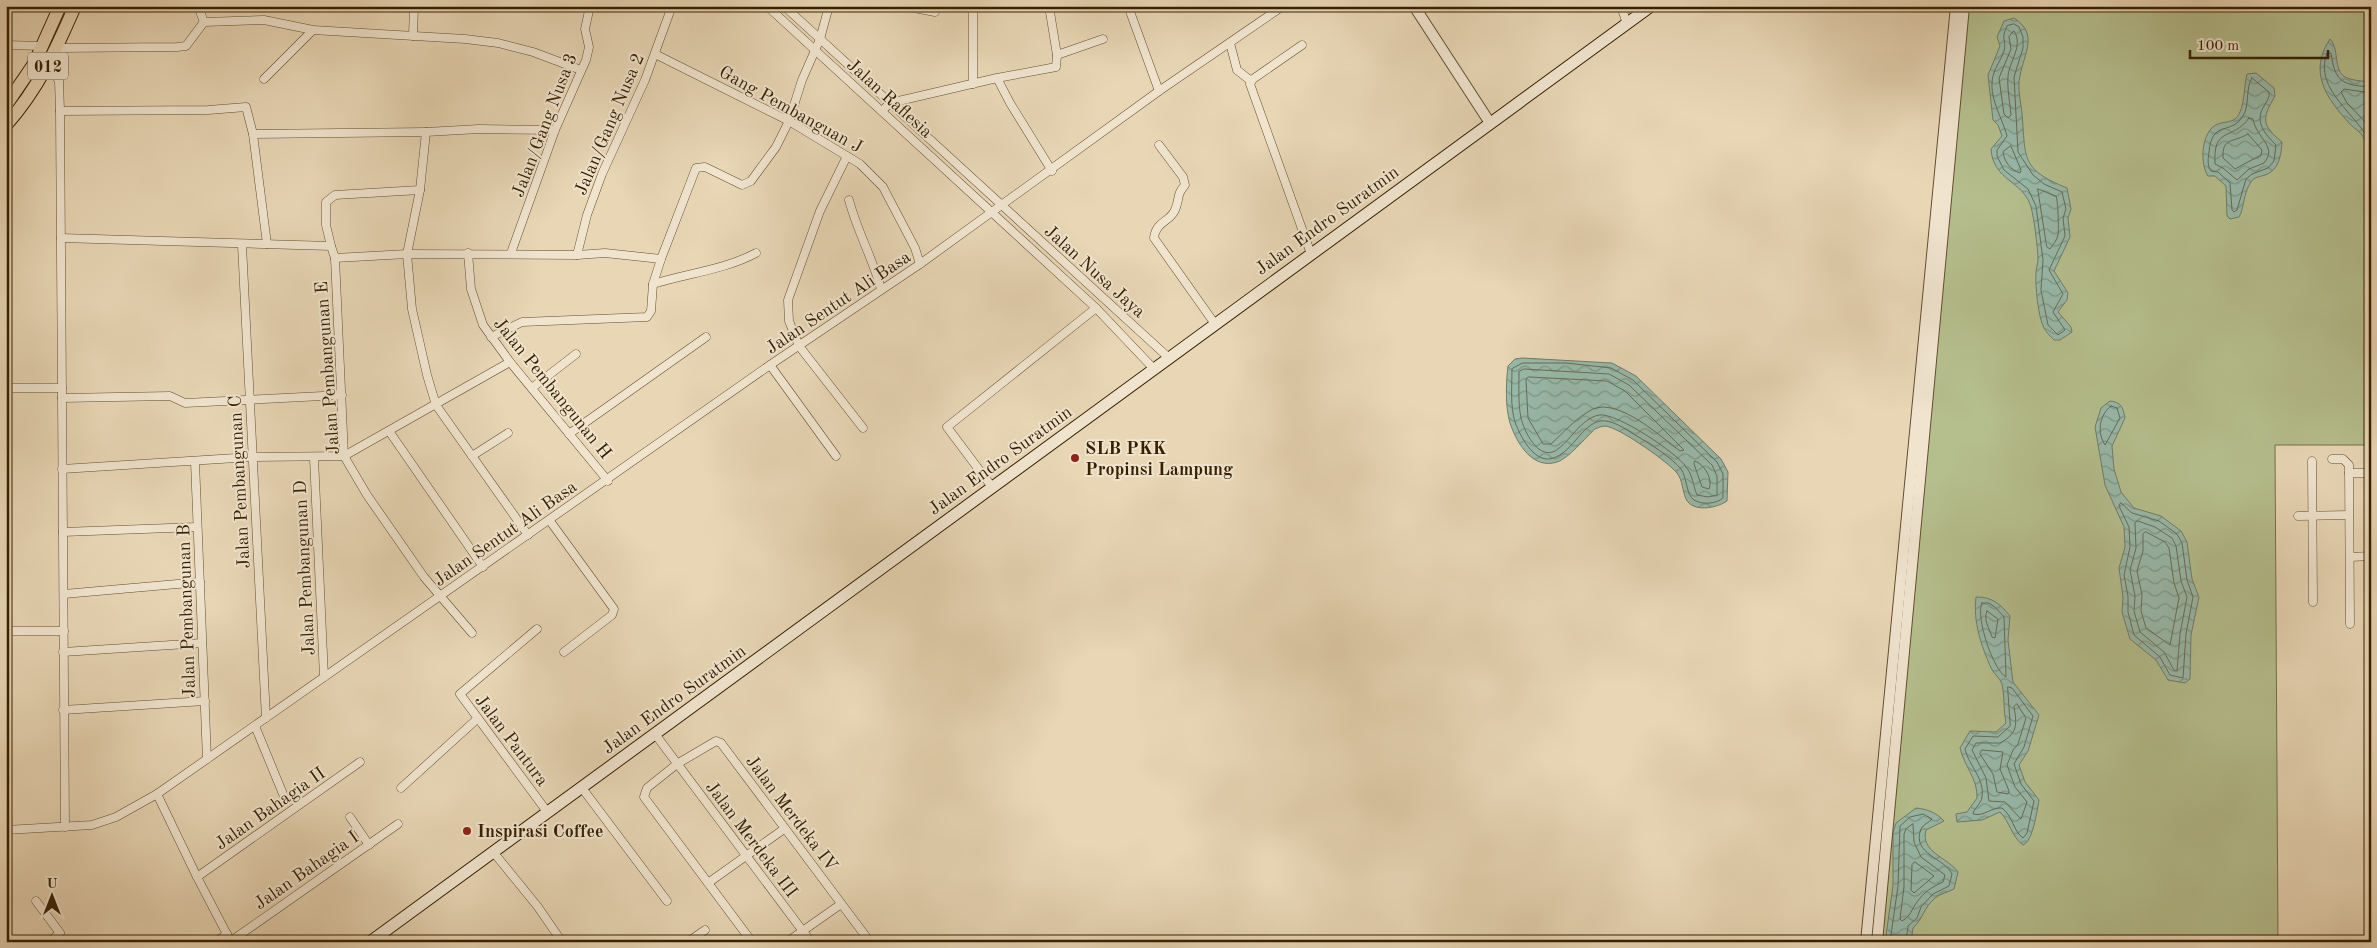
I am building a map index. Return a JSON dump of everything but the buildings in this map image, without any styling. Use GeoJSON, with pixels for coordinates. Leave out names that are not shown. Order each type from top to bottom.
{"type":"FeatureCollection","features":[{"type":"Feature","properties":{"kind":"main road","name":"012"},"geometry":{"type":"LineString","coordinates":[[6,105],[25,80],[43,46],[60,6]]}},
{"type":"Feature","properties":{"kind":"main road","name":"012"},"geometry":{"type":"LineString","coordinates":[[6,125],[29,97],[49,64],[74,6]]}},
{"type":"Feature","properties":{"kind":"main road","name":"Jalan Endro Suratmin"},"geometry":{"type":"LineString","coordinates":[[370,942],[1651,6]]}},
{"type":"Feature","properties":{"kind":"street"},"geometry":{"type":"LineString","coordinates":[[198,6],[204,22]]}},
{"type":"Feature","properties":{"kind":"street"},"geometry":{"type":"LineString","coordinates":[[413,36],[414,6]]}},
{"type":"Feature","properties":{"kind":"street","name":"Jalan/Gang Nusa 3"},"geometry":{"type":"LineString","coordinates":[[511,253],[555,130],[589,52],[585,29],[590,6]]}},
{"type":"Feature","properties":{"kind":"street","name":"Jalan/Gang Nusa 2"},"geometry":{"type":"LineString","coordinates":[[576,255],[587,215],[602,174],[656,54],[672,6]]}},
{"type":"Feature","properties":{"kind":"street","name":"Jalan Raflesia"},"geometry":{"type":"LineString","coordinates":[[768,6],[817,44],[1000,206]]}},
{"type":"Feature","properties":{"kind":"street","name":"Jalan Raflesia"},"geometry":{"type":"LineString","coordinates":[[784,6],[817,44],[886,107],[992,214]]}},
{"type":"Feature","properties":{"kind":"street"},"geometry":{"type":"LineString","coordinates":[[491,337],[522,322],[647,317],[651,311],[653,284],[661,259],[696,168],[705,167],[736,183],[747,184],[776,147],[789,122],[829,6]]}},
{"type":"Feature","properties":{"kind":"street"},"geometry":{"type":"LineString","coordinates":[[904,6],[935,12]]}},
{"type":"Feature","properties":{"kind":"street"},"geometry":{"type":"LineString","coordinates":[[972,6],[974,84]]}},
{"type":"Feature","properties":{"kind":"street"},"geometry":{"type":"LineString","coordinates":[[886,107],[997,78],[1056,67],[1057,55],[1050,6]]}},
{"type":"Feature","properties":{"kind":"street"},"geometry":{"type":"LineString","coordinates":[[1128,6],[1159,91]]}},
{"type":"Feature","properties":{"kind":"street"},"geometry":{"type":"LineString","coordinates":[[1414,6],[1490,122]]}},
{"type":"Feature","properties":{"kind":"street"},"geometry":{"type":"LineString","coordinates":[[1621,6],[1627,24]]}},
{"type":"Feature","properties":{"kind":"street"},"geometry":{"type":"LineString","coordinates":[[1866,942],[1898,602],[1909,522],[1929,279],[1956,6]]}},
{"type":"Feature","properties":{"kind":"street"},"geometry":{"type":"LineString","coordinates":[[1877,942],[1964,6]]}},
{"type":"Feature","properties":{"kind":"street","name":"Jalan Sentut Ali Basa"},"geometry":{"type":"LineString","coordinates":[[6,830],[92,825],[106,821],[157,794],[608,481],[770,365],[992,214],[1000,206],[1052,171],[1159,91],[1280,7]]}},
{"type":"Feature","properties":{"kind":"street"},"geometry":{"type":"LineString","coordinates":[[204,22],[264,20],[313,30],[498,43],[533,52],[581,70]]}},
{"type":"Feature","properties":{"kind":"street"},"geometry":{"type":"LineString","coordinates":[[57,48],[166,48],[186,46],[204,22]]}},
{"type":"Feature","properties":{"kind":"street"},"geometry":{"type":"LineString","coordinates":[[264,79],[313,30]]}},
{"type":"Feature","properties":{"kind":"street"},"geometry":{"type":"LineString","coordinates":[[1057,55],[1103,39]]}},
{"type":"Feature","properties":{"kind":"street"},"geometry":{"type":"LineString","coordinates":[[1230,43],[1237,70],[1251,81]]}},
{"type":"Feature","properties":{"kind":"street"},"geometry":{"type":"LineString","coordinates":[[6,45],[43,46]]}},
{"type":"Feature","properties":{"kind":"street"},"geometry":{"type":"LineString","coordinates":[[1251,81],[1302,45]]}},
{"type":"Feature","properties":{"kind":"street","name":"Gang Pembanguan J"},"geometry":{"type":"LineString","coordinates":[[656,54],[789,122],[848,156],[874,176],[883,187],[915,248],[920,264]]}},
{"type":"Feature","properties":{"kind":"street"},"geometry":{"type":"LineString","coordinates":[[49,64],[59,81],[60,111],[65,827]]}},
{"type":"Feature","properties":{"kind":"street"},"geometry":{"type":"LineString","coordinates":[[997,78],[1010,103],[1052,171]]}},
{"type":"Feature","properties":{"kind":"street"},"geometry":{"type":"LineString","coordinates":[[1251,81],[1251,88],[1311,254]]}},
{"type":"Feature","properties":{"kind":"street"},"geometry":{"type":"LineString","coordinates":[[60,111],[208,110],[246,107],[253,134],[267,244]]}},
{"type":"Feature","properties":{"kind":"street"},"geometry":{"type":"LineString","coordinates":[[253,134],[426,132],[480,129],[555,130]]}},
{"type":"Feature","properties":{"kind":"street"},"geometry":{"type":"LineString","coordinates":[[426,132],[420,190],[407,254],[415,324],[436,405],[528,535]]}},
{"type":"Feature","properties":{"kind":"street"},"geometry":{"type":"LineString","coordinates":[[1159,145],[1183,178],[1185,185],[1178,193],[1175,212],[1155,228],[1154,238],[1215,324]]}},
{"type":"Feature","properties":{"kind":"street"},"geometry":{"type":"LineString","coordinates":[[848,156],[820,211],[788,300],[789,322],[799,346],[863,428]]}},
{"type":"Feature","properties":{"kind":"street","name":"Jalan Pembangunan E"},"geometry":{"type":"LineString","coordinates":[[420,190],[335,195],[326,202],[331,246],[335,258],[344,456],[367,495],[440,597],[472,633]]}},
{"type":"Feature","properties":{"kind":"street"},"geometry":{"type":"LineString","coordinates":[[849,200],[874,264],[881,289]]}},
{"type":"Feature","properties":{"kind":"street","name":"Jalan Nusa Jaya"},"geometry":{"type":"LineString","coordinates":[[1000,206],[1169,358]]}},
{"type":"Feature","properties":{"kind":"street","name":"Jalan Nusa Jaya"},"geometry":{"type":"LineString","coordinates":[[992,214],[1096,308],[1154,369]]}},
{"type":"Feature","properties":{"kind":"street"},"geometry":{"type":"LineString","coordinates":[[61,238],[242,245],[331,246]]}},
{"type":"Feature","properties":{"kind":"street","name":"Jalan Pembangunan C"},"geometry":{"type":"LineString","coordinates":[[242,245],[266,718]]}},
{"type":"Feature","properties":{"kind":"street","name":"Jalan Pembangunan H"},"geometry":{"type":"LineString","coordinates":[[468,253],[471,289],[477,311],[491,337],[608,481]]}},
{"type":"Feature","properties":{"kind":"street"},"geometry":{"type":"LineString","coordinates":[[335,258],[407,254],[511,253],[576,255],[605,253],[661,259]]}},
{"type":"Feature","properties":{"kind":"street"},"geometry":{"type":"LineString","coordinates":[[653,284],[677,276],[723,267],[756,253]]}},
{"type":"Feature","properties":{"kind":"street"},"geometry":{"type":"LineString","coordinates":[[992,488],[947,427],[1096,308]]}},
{"type":"Feature","properties":{"kind":"street"},"geometry":{"type":"LineString","coordinates":[[569,434],[706,337]]}},
{"type":"Feature","properties":{"kind":"street"},"geometry":{"type":"LineString","coordinates":[[532,388],[576,354]]}},
{"type":"Feature","properties":{"kind":"street"},"geometry":{"type":"LineString","coordinates":[[62,469],[252,457],[314,458],[344,456],[510,362]]}},
{"type":"Feature","properties":{"kind":"street"},"geometry":{"type":"LineString","coordinates":[[770,365],[836,456]]}},
{"type":"Feature","properties":{"kind":"street"},"geometry":{"type":"LineString","coordinates":[[6,388],[62,388]]}},
{"type":"Feature","properties":{"kind":"street"},"geometry":{"type":"LineString","coordinates":[[62,398],[170,396],[185,403],[342,395]]}},
{"type":"Feature","properties":{"kind":"street"},"geometry":{"type":"LineString","coordinates":[[389,431],[483,567]]}},
{"type":"Feature","properties":{"kind":"street"},"geometry":{"type":"LineString","coordinates":[[472,456],[508,434]]}},
{"type":"Feature","properties":{"kind":"street","name":"Jalan Pembangunan D"},"geometry":{"type":"LineString","coordinates":[[314,458],[324,677]]}},
{"type":"Feature","properties":{"kind":"street"},"geometry":{"type":"LineString","coordinates":[[2332,459],[2348,461],[2350,624]]}},
{"type":"Feature","properties":{"kind":"street"},"geometry":{"type":"LineString","coordinates":[[2312,461],[2313,602]]}},
{"type":"Feature","properties":{"kind":"street","name":"Jalan Pembangunan B"},"geometry":{"type":"LineString","coordinates":[[195,462],[208,759]]}},
{"type":"Feature","properties":{"kind":"street"},"geometry":{"type":"LineString","coordinates":[[2349,473],[2371,473]]}},
{"type":"Feature","properties":{"kind":"street"},"geometry":{"type":"LineString","coordinates":[[2298,516],[2349,515]]}},
{"type":"Feature","properties":{"kind":"street"},"geometry":{"type":"LineString","coordinates":[[550,520],[614,609],[612,615],[564,652]]}},
{"type":"Feature","properties":{"kind":"street"},"geometry":{"type":"LineString","coordinates":[[63,532],[197,526]]}},
{"type":"Feature","properties":{"kind":"street"},"geometry":{"type":"LineString","coordinates":[[2350,557],[2371,556]]}},
{"type":"Feature","properties":{"kind":"street"},"geometry":{"type":"LineString","coordinates":[[64,594],[200,582]]}},
{"type":"Feature","properties":{"kind":"street","name":"Jalan Pantura"},"geometry":{"type":"LineString","coordinates":[[537,629],[461,691],[460,696],[548,813]]}},
{"type":"Feature","properties":{"kind":"street"},"geometry":{"type":"LineString","coordinates":[[6,631],[64,631]]}},
{"type":"Feature","properties":{"kind":"street"},"geometry":{"type":"LineString","coordinates":[[63,652],[202,643]]}},
{"type":"Feature","properties":{"kind":"street"},"geometry":{"type":"LineString","coordinates":[[63,710],[205,701]]}},
{"type":"Feature","properties":{"kind":"street"},"geometry":{"type":"LineString","coordinates":[[401,788],[477,719]]}},
{"type":"Feature","properties":{"kind":"street"},"geometry":{"type":"LineString","coordinates":[[255,726],[283,794]]}},
{"type":"Feature","properties":{"kind":"street","name":"Jalan Merdeka III"},"geometry":{"type":"LineString","coordinates":[[655,734],[811,942]]}},
{"type":"Feature","properties":{"kind":"street","name":"Jalan Merdeka IV"},"geometry":{"type":"LineString","coordinates":[[678,764],[712,742],[720,742],[870,942]]}},
{"type":"Feature","properties":{"kind":"street","name":"Jalan Bahagia II"},"geometry":{"type":"LineString","coordinates":[[197,877],[360,762]]}},
{"type":"Feature","properties":{"kind":"street"},"geometry":{"type":"LineString","coordinates":[[678,764],[647,788],[644,797],[752,942]]}},
{"type":"Feature","properties":{"kind":"street"},"geometry":{"type":"LineString","coordinates":[[582,788],[667,901]]}},
{"type":"Feature","properties":{"kind":"street"},"geometry":{"type":"LineString","coordinates":[[157,794],[197,877],[230,939]]}},
{"type":"Feature","properties":{"kind":"street"},"geometry":{"type":"LineString","coordinates":[[350,817],[369,845]]}},
{"type":"Feature","properties":{"kind":"street","name":"Jalan Bahagia I"},"geometry":{"type":"LineString","coordinates":[[216,942],[230,939],[398,824]]}},
{"type":"Feature","properties":{"kind":"street"},"geometry":{"type":"LineString","coordinates":[[708,883],[784,829]]}},
{"type":"Feature","properties":{"kind":"street"},"geometry":{"type":"LineString","coordinates":[[494,853],[538,907],[562,942]]}},
{"type":"Feature","properties":{"kind":"street"},"geometry":{"type":"LineString","coordinates":[[36,901],[60,933],[49,942]]}},
{"type":"Feature","properties":{"kind":"street"},"geometry":{"type":"LineString","coordinates":[[787,942],[841,904]]}},
{"type":"Feature","properties":{"kind":"street"},"geometry":{"type":"LineString","coordinates":[[688,942],[706,930]]}},
{"type":"Feature","properties":{"kind":"green space"},"geometry":{"type":"Polygon","coordinates":[[[1956,6],[2371,6],[2371,445],[2275,445],[2278,942],[1880,942],[1956,6]]]}},
{"type":"Feature","properties":{"kind":"water"},"geometry":{"type":"Polygon","coordinates":[[[2014,18],[2022,24],[2028,37],[2019,85],[2024,141],[2028,160],[2041,175],[2067,188],[2071,209],[2068,218],[2070,237],[2054,271],[2068,293],[2067,300],[2058,312],[2071,327],[2072,332],[2060,340],[2054,340],[2048,333],[2040,316],[2036,285],[2038,260],[2031,207],[2022,191],[1997,168],[1991,149],[2002,136],[1998,125],[1993,120],[1988,75],[2000,46],[1997,37],[2004,21],[2014,18]]]}},
{"type":"Feature","properties":{"kind":"water"},"geometry":{"type":"Polygon","coordinates":[[[2330,39],[2335,50],[2340,72],[2353,80],[2371,82],[2371,157],[2362,135],[2341,114],[2327,94],[2323,84],[2320,74],[2320,63],[2330,39]]]}},
{"type":"Feature","properties":{"kind":"water"},"geometry":{"type":"Polygon","coordinates":[[[2256,73],[2274,88],[2275,96],[2268,110],[2266,121],[2270,131],[2282,142],[2281,152],[2276,166],[2270,173],[2252,180],[2239,217],[2230,219],[2227,216],[2226,186],[2215,176],[2208,176],[2205,171],[2203,158],[2204,143],[2206,136],[2214,126],[2232,121],[2238,116],[2243,103],[2247,74],[2256,73]]]}},
{"type":"Feature","properties":{"kind":"water"},"geometry":{"type":"Polygon","coordinates":[[[1515,359],[1612,363],[1636,376],[1721,459],[1728,472],[1727,501],[1717,506],[1705,508],[1699,508],[1689,503],[1679,476],[1672,468],[1635,440],[1607,426],[1595,429],[1571,452],[1557,462],[1548,463],[1533,459],[1517,439],[1510,423],[1507,409],[1506,387],[1508,366],[1515,359]]]}},
{"type":"Feature","properties":{"kind":"water"},"geometry":{"type":"Polygon","coordinates":[[[2110,401],[2121,406],[2125,418],[2112,446],[2114,469],[2121,492],[2134,508],[2161,516],[2181,531],[2187,542],[2192,579],[2199,597],[2191,635],[2190,679],[2185,683],[2168,680],[2156,660],[2130,639],[2122,612],[2123,597],[2119,568],[2125,547],[2124,527],[2105,485],[2095,427],[2101,408],[2110,401]]]}},
{"type":"Feature","properties":{"kind":"water"},"geometry":{"type":"Polygon","coordinates":[[[1976,597],[1987,598],[1996,602],[2010,616],[2008,640],[2013,682],[2039,715],[2028,751],[2019,765],[2025,782],[2039,800],[2032,832],[2023,845],[2000,812],[1982,820],[1957,822],[1956,814],[1967,812],[1977,798],[1973,779],[1960,748],[1970,731],[1996,732],[2006,723],[2002,684],[1991,668],[1979,633],[1975,606],[1976,597]]]}},
{"type":"Feature","properties":{"kind":"water"},"geometry":{"type":"Polygon","coordinates":[[[1916,808],[1931,812],[1944,821],[1926,830],[1925,838],[1931,849],[1958,872],[1954,889],[1939,895],[1931,902],[1913,928],[1911,942],[1885,942],[1893,886],[1893,833],[1896,823],[1916,808]]]}},
{"type":"Feature","properties":{"kind":"place","name":"SLB PKK Propinsi Lampung"},"geometry":{"type":"Point","coordinates":[1075,458]}},
{"type":"Feature","properties":{"kind":"place","name":"Inspirasi Coffee"},"geometry":{"type":"Point","coordinates":[467,831]}}]}
